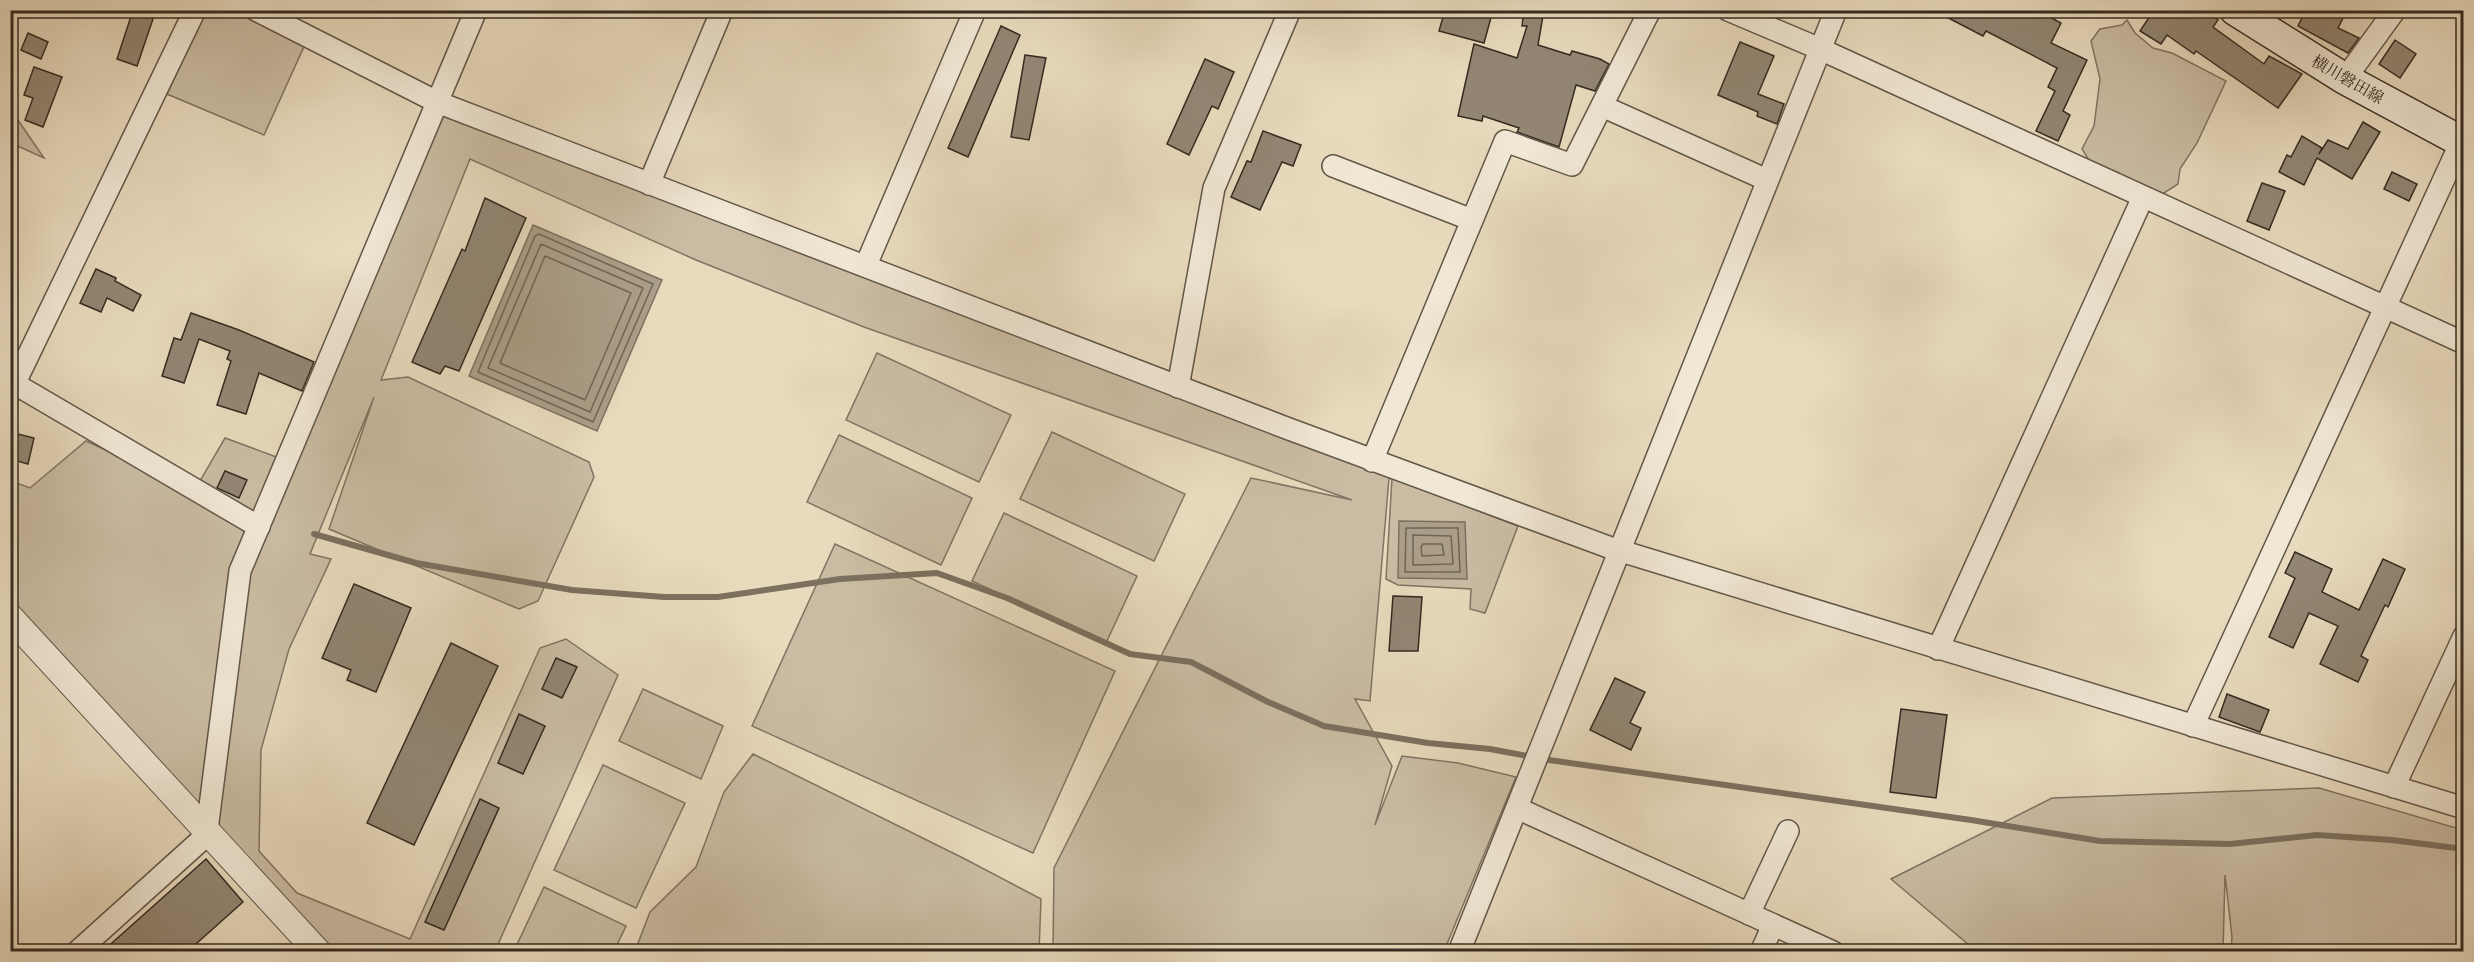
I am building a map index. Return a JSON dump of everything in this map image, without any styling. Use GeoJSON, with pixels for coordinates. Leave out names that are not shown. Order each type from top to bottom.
{"type":"FeatureCollection","features":[{"type":"Feature","properties":{"kind":"main road","name":"横川磐田線"},"geometry":{"type":"LineString","coordinates":[[2235,10],[2344,79],[2462,142]]}},
{"type":"Feature","properties":{"kind":"street"},"geometry":{"type":"LineString","coordinates":[[195,10],[13,389],[259,527]]}},
{"type":"Feature","properties":{"kind":"street"},"geometry":{"type":"LineString","coordinates":[[256,10],[437,102],[1372,461],[1619,551],[2463,807]]}},
{"type":"Feature","properties":{"kind":"street"},"geometry":{"type":"LineString","coordinates":[[77,951],[208,832],[240,571],[476,10]]}},
{"type":"Feature","properties":{"kind":"street"},"geometry":{"type":"LineString","coordinates":[[649,184],[722,10]]}},
{"type":"Feature","properties":{"kind":"street"},"geometry":{"type":"LineString","coordinates":[[866,265],[975,10]]}},
{"type":"Feature","properties":{"kind":"street"},"geometry":{"type":"LineString","coordinates":[[1178,387],[1214,188],[1290,10]]}},
{"type":"Feature","properties":{"kind":"street"},"geometry":{"type":"LineString","coordinates":[[1372,461],[1505,141],[1572,165],[1650,10]]}},
{"type":"Feature","properties":{"kind":"street"},"geometry":{"type":"LineString","coordinates":[[1728,10],[1820,49],[2463,343]]}},
{"type":"Feature","properties":{"kind":"street"},"geometry":{"type":"LineString","coordinates":[[1460,951],[1836,10]]}},
{"type":"Feature","properties":{"kind":"street"},"geometry":{"type":"LineString","coordinates":[[2344,79],[2395,10]]}},
{"type":"Feature","properties":{"kind":"street"},"geometry":{"type":"LineString","coordinates":[[1602,106],[1767,180]]}},
{"type":"Feature","properties":{"kind":"street"},"geometry":{"type":"LineString","coordinates":[[2193,726],[2462,142]]}},
{"type":"Feature","properties":{"kind":"street"},"geometry":{"type":"LineString","coordinates":[[1333,166],[1472,220]]}},
{"type":"Feature","properties":{"kind":"street"},"geometry":{"type":"LineString","coordinates":[[1938,649],[2143,196]]}},
{"type":"Feature","properties":{"kind":"street"},"geometry":{"type":"LineString","coordinates":[[10,617],[318,951]]}},
{"type":"Feature","properties":{"kind":"street"},"geometry":{"type":"LineString","coordinates":[[2394,787],[2463,636]]}},
{"type":"Feature","properties":{"kind":"street"},"geometry":{"type":"LineString","coordinates":[[1517,808],[1833,951]]}},
{"type":"Feature","properties":{"kind":"street"},"geometry":{"type":"LineString","coordinates":[[1749,914],[1788,831]]}},
{"type":"Feature","properties":{"kind":"street"},"geometry":{"type":"LineString","coordinates":[[1761,951],[1773,924]]}},
{"type":"Feature","properties":{"kind":"shaded area"},"geometry":{"type":"Polygon","coordinates":[[[205,11],[243,11],[306,42],[264,135],[167,94],[205,11]]]}},
{"type":"Feature","properties":{"kind":"shaded area"},"geometry":{"type":"Polygon","coordinates":[[[2127,20],[2135,33],[2153,48],[2172,53],[2226,81],[2197,143],[2180,169],[2178,184],[2164,193],[2154,194],[2119,173],[2090,162],[2082,149],[2094,126],[2100,79],[2091,41],[2100,29],[2122,25],[2127,20]]]}},
{"type":"Feature","properties":{"kind":"shaded area"},"geometry":{"type":"Polygon","coordinates":[[[434,109],[1390,467],[1370,701],[1355,699],[1392,766],[1375,825],[1402,756],[1458,763],[1516,777],[1444,951],[1053,951],[1054,868],[1251,478],[1352,500],[864,327],[696,260],[470,159],[381,380],[408,377],[589,462],[594,477],[538,601],[519,609],[329,529],[374,397],[310,554],[331,559],[289,649],[261,750],[259,851],[297,893],[410,939],[540,648],[566,639],[618,675],[495,951],[320,951],[11,618],[11,481],[30,488],[86,441],[199,492],[197,486],[225,438],[282,459],[434,109]]]}},
{"type":"Feature","properties":{"kind":"shaded area"},"geometry":{"type":"Polygon","coordinates":[[[11,110],[44,158],[11,143],[11,110]]]}},
{"type":"Feature","properties":{"kind":"shaded area"},"geometry":{"type":"Polygon","coordinates":[[[877,353],[1011,415],[979,482],[846,420],[877,353]]]}},
{"type":"Feature","properties":{"kind":"shaded area"},"geometry":{"type":"Polygon","coordinates":[[[1052,432],[1185,494],[1154,561],[1020,499],[1052,432]]]}},
{"type":"Feature","properties":{"kind":"shaded area"},"geometry":{"type":"Polygon","coordinates":[[[839,435],[972,498],[941,565],[807,502],[839,435]]]}},
{"type":"Feature","properties":{"kind":"shaded area"},"geometry":{"type":"Polygon","coordinates":[[[1392,478],[1518,526],[1485,613],[1470,609],[1471,589],[1398,585],[1386,579],[1392,478]]]}},
{"type":"Feature","properties":{"kind":"shaded area"},"geometry":{"type":"Polygon","coordinates":[[[1004,513],[1137,576],[1106,643],[972,581],[1004,513]]]}},
{"type":"Feature","properties":{"kind":"shaded area"},"geometry":{"type":"Polygon","coordinates":[[[835,544],[1115,671],[1033,853],[752,726],[835,544]]]}},
{"type":"Feature","properties":{"kind":"shaded area"},"geometry":{"type":"Polygon","coordinates":[[[643,689],[723,726],[701,779],[619,741],[643,689]]]}},
{"type":"Feature","properties":{"kind":"shaded area"},"geometry":{"type":"Polygon","coordinates":[[[753,754],[1041,899],[1039,951],[635,951],[650,912],[696,867],[724,792],[753,754]]]}},
{"type":"Feature","properties":{"kind":"shaded area"},"geometry":{"type":"Polygon","coordinates":[[[603,765],[685,803],[636,908],[554,870],[603,765]]]}},
{"type":"Feature","properties":{"kind":"shaded area"},"geometry":{"type":"Polygon","coordinates":[[[2319,788],[2463,830],[2463,951],[2231,951],[2232,937],[2225,875],[2223,951],[1976,951],[1891,879],[2052,798],[2319,788]]]}},
{"type":"Feature","properties":{"kind":"shaded area"},"geometry":{"type":"Polygon","coordinates":[[[544,887],[626,926],[614,951],[514,951],[544,887]]]}},
{"type":"Feature","properties":{"kind":"water"},"geometry":{"type":"Polygon","coordinates":[[[533,225],[662,280],[597,431],[469,376],[533,225]]]}},
{"type":"Feature","properties":{"kind":"water"},"geometry":{"type":"Polygon","coordinates":[[[1399,521],[1465,522],[1467,579],[1398,578],[1399,521]]]}},
{"type":"Feature","properties":{"kind":"building"},"geometry":{"type":"Polygon","coordinates":[[[133,10],[156,10],[137,66],[117,59],[133,10]]]}},
{"type":"Feature","properties":{"kind":"building"},"geometry":{"type":"Polygon","coordinates":[[[1445,10],[1493,10],[1484,43],[1439,31],[1445,10]]]}},
{"type":"Feature","properties":{"kind":"building"},"geometry":{"type":"Polygon","coordinates":[[[1524,10],[1544,10],[1538,45],[1570,55],[1572,51],[1609,64],[1595,91],[1576,85],[1559,147],[1517,132],[1519,128],[1483,116],[1482,121],[1458,116],[1474,44],[1517,58],[1527,26],[1522,26],[1524,10]]]}},
{"type":"Feature","properties":{"kind":"building"},"geometry":{"type":"Polygon","coordinates":[[[1933,10],[2037,10],[2061,23],[2051,43],[2087,60],[2063,111],[2070,115],[2058,141],[2036,131],[2055,91],[2048,87],[2057,68],[1986,31],[1983,36],[1933,10]]]}},
{"type":"Feature","properties":{"kind":"building"},"geometry":{"type":"Polygon","coordinates":[[[2154,10],[2204,10],[2218,20],[2213,27],[2264,64],[2269,56],[2302,74],[2278,108],[2196,51],[2194,54],[2167,35],[2161,44],[2140,31],[2154,10]]]}},
{"type":"Feature","properties":{"kind":"building"},"geometry":{"type":"Polygon","coordinates":[[[2306,10],[2347,10],[2338,28],[2359,38],[2348,53],[2298,26],[2306,10]]]}},
{"type":"Feature","properties":{"kind":"building"},"geometry":{"type":"Polygon","coordinates":[[[1001,26],[1020,35],[968,157],[948,148],[1001,26]]]}},
{"type":"Feature","properties":{"kind":"building"},"geometry":{"type":"Polygon","coordinates":[[[28,33],[48,42],[41,59],[21,50],[28,33]]]}},
{"type":"Feature","properties":{"kind":"building"},"geometry":{"type":"Polygon","coordinates":[[[2395,40],[2416,54],[2400,78],[2379,64],[2395,40]]]}},
{"type":"Feature","properties":{"kind":"building"},"geometry":{"type":"Polygon","coordinates":[[[1740,42],[1774,56],[1758,94],[1784,104],[1777,124],[1757,116],[1758,112],[1718,95],[1740,42]]]}},
{"type":"Feature","properties":{"kind":"building"},"geometry":{"type":"Polygon","coordinates":[[[1025,55],[1046,58],[1029,140],[1011,137],[1025,55]]]}},
{"type":"Feature","properties":{"kind":"building"},"geometry":{"type":"Polygon","coordinates":[[[1205,59],[1234,72],[1218,109],[1212,106],[1189,155],[1167,144],[1205,59]]]}},
{"type":"Feature","properties":{"kind":"building"},"geometry":{"type":"Polygon","coordinates":[[[34,67],[62,77],[43,127],[25,120],[33,98],[24,95],[34,67]]]}},
{"type":"Feature","properties":{"kind":"building"},"geometry":{"type":"Polygon","coordinates":[[[2363,122],[2380,132],[2352,179],[2317,158],[2304,185],[2279,172],[2287,155],[2291,157],[2302,136],[2322,148],[2319,154],[2328,140],[2348,149],[2363,122]]]}},
{"type":"Feature","properties":{"kind":"building"},"geometry":{"type":"Polygon","coordinates":[[[1263,131],[1301,145],[1293,166],[1282,162],[1260,210],[1231,197],[1247,161],[1251,162],[1263,131]]]}},
{"type":"Feature","properties":{"kind":"building"},"geometry":{"type":"Polygon","coordinates":[[[2392,172],[2417,184],[2409,201],[2384,189],[2392,172]]]}},
{"type":"Feature","properties":{"kind":"building"},"geometry":{"type":"Polygon","coordinates":[[[2262,183],[2285,191],[2269,230],[2247,221],[2262,183]]]}},
{"type":"Feature","properties":{"kind":"building"},"geometry":{"type":"Polygon","coordinates":[[[485,198],[526,218],[459,371],[445,366],[440,374],[412,362],[462,249],[465,251],[485,198]]]}},
{"type":"Feature","properties":{"kind":"building"},"geometry":{"type":"Polygon","coordinates":[[[96,269],[116,278],[115,281],[141,295],[133,311],[107,298],[101,312],[80,303],[96,269]]]}},
{"type":"Feature","properties":{"kind":"building"},"geometry":{"type":"Polygon","coordinates":[[[191,313],[239,330],[314,362],[302,391],[259,373],[246,414],[217,405],[231,361],[227,359],[230,351],[199,339],[184,383],[162,376],[174,338],[181,340],[191,313]]]}},
{"type":"Feature","properties":{"kind":"building"},"geometry":{"type":"Polygon","coordinates":[[[10,432],[34,438],[28,464],[10,459],[10,432]]]}},
{"type":"Feature","properties":{"kind":"building"},"geometry":{"type":"Polygon","coordinates":[[[225,471],[247,480],[239,498],[217,488],[225,471]]]}},
{"type":"Feature","properties":{"kind":"building"},"geometry":{"type":"Polygon","coordinates":[[[2295,552],[2332,569],[2322,592],[2359,610],[2383,559],[2405,569],[2388,607],[2385,605],[2361,656],[2368,660],[2358,682],[2320,664],[2338,626],[2309,613],[2293,648],[2269,637],[2295,578],[2285,573],[2295,552]]]}},
{"type":"Feature","properties":{"kind":"building"},"geometry":{"type":"Polygon","coordinates":[[[354,584],[411,608],[376,692],[347,680],[351,670],[322,658],[354,584]]]}},
{"type":"Feature","properties":{"kind":"building"},"geometry":{"type":"Polygon","coordinates":[[[1393,596],[1422,597],[1418,651],[1389,651],[1393,596]]]}},
{"type":"Feature","properties":{"kind":"building"},"geometry":{"type":"Polygon","coordinates":[[[451,643],[498,666],[414,845],[367,823],[451,643]]]}},
{"type":"Feature","properties":{"kind":"building"},"geometry":{"type":"Polygon","coordinates":[[[556,658],[577,667],[562,698],[542,689],[556,658]]]}},
{"type":"Feature","properties":{"kind":"building"},"geometry":{"type":"Polygon","coordinates":[[[1615,678],[1645,692],[1630,723],[1641,728],[1631,750],[1590,730],[1615,678]]]}},
{"type":"Feature","properties":{"kind":"building"},"geometry":{"type":"Polygon","coordinates":[[[2227,694],[2269,710],[2260,732],[2219,717],[2227,694]]]}},
{"type":"Feature","properties":{"kind":"building"},"geometry":{"type":"Polygon","coordinates":[[[1901,709],[1947,715],[1936,798],[1890,792],[1901,709]]]}},
{"type":"Feature","properties":{"kind":"building"},"geometry":{"type":"Polygon","coordinates":[[[519,714],[545,726],[523,774],[498,763],[519,714]]]}},
{"type":"Feature","properties":{"kind":"building"},"geometry":{"type":"Polygon","coordinates":[[[480,799],[499,808],[444,930],[425,922],[480,799]]]}},
{"type":"Feature","properties":{"kind":"building"},"geometry":{"type":"Polygon","coordinates":[[[206,859],[243,902],[188,951],[103,951],[206,859]]]}},
{"type":"Feature","properties":{"kind":"waterway"},"geometry":{"type":"LineString","coordinates":[[314,534],[416,563],[572,590],[664,597],[718,597],[840,579],[937,573],[1007,598],[1130,654],[1191,662],[1268,702],[1324,726],[1428,743],[1490,749],[1549,760],[1971,820],[2100,841],[2230,844],[2317,835],[2392,840],[2464,849]]}}]}
